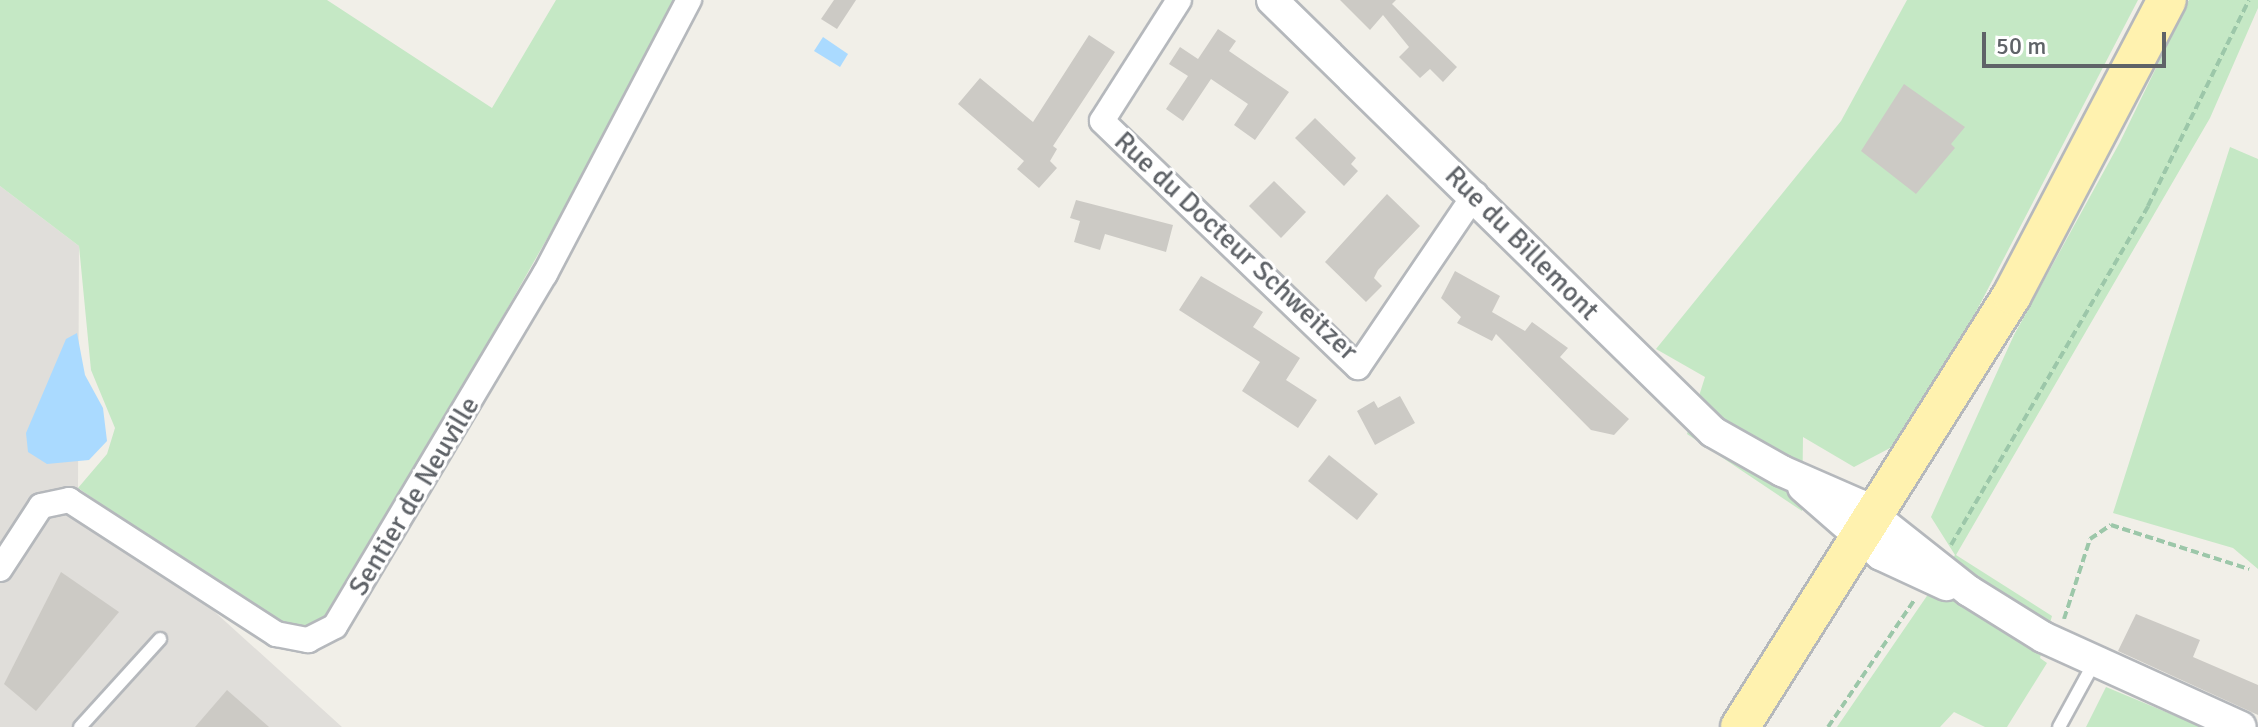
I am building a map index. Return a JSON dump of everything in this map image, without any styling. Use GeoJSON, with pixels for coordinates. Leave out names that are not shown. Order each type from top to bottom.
{"type":"FeatureCollection","features":[{"type":"Feature","properties":{"kind":"main road"},"geometry":{"type":"LineString","coordinates":[[1750,727],[1807,670],[2012,295],[2167,0]]}},
{"type":"Feature","properties":{"kind":"main road"},"geometry":{"type":"LineString","coordinates":[[1740,727],[1879,535]]}},
{"type":"Feature","properties":{"kind":"street","name":"Sentier de Neuville"},"geometry":{"type":"LineString","coordinates":[[0,569],[41,506],[69,500],[285,639],[308,640],[335,626],[551,265],[689,0]]}},
{"type":"Feature","properties":{"kind":"street","name":"Rue du Docteur Schweitzer"},"geometry":{"type":"LineString","coordinates":[[1179,0],[1102,121],[1358,367],[1475,194]]}},
{"type":"Feature","properties":{"kind":"street","name":"Rue du Billemont"},"geometry":{"type":"LineString","coordinates":[[1272,0],[1475,194],[1684,408],[1782,471],[1846,497],[1879,535],[2055,644],[2241,727]]}},
{"type":"Feature","properties":{"kind":"lane"},"geometry":{"type":"LineString","coordinates":[[80,727],[160,639]]}},
{"type":"Feature","properties":{"kind":"lane"},"geometry":{"type":"LineString","coordinates":[[2059,727],[2094,663]]}},
{"type":"Feature","properties":{"kind":"path"},"geometry":{"type":"LineString","coordinates":[[1828,727],[1934,571],[2141,219],[2249,0]]}},
{"type":"Feature","properties":{"kind":"path"},"geometry":{"type":"LineString","coordinates":[[2055,644],[2097,531],[2111,525],[2249,569]]}},
{"type":"Feature","properties":{"kind":"shaded area"},"geometry":{"type":"Polygon","coordinates":[[[0,186],[79,246],[78,488],[342,727],[0,727],[0,186]]]}},
{"type":"Feature","properties":{"kind":"green space"},"geometry":{"type":"Polygon","coordinates":[[[0,0],[327,0],[492,108],[556,0],[683,0],[340,602],[312,629],[283,630],[78,488],[107,454],[115,428],[91,370],[79,246],[0,186],[0,0]]]}},
{"type":"Feature","properties":{"kind":"green space"},"geometry":{"type":"Polygon","coordinates":[[[1907,0],[2138,0],[1911,437],[1854,467],[1803,437],[1802,511],[1687,434],[1705,377],[1656,349],[1841,121],[1907,0]]]}},
{"type":"Feature","properties":{"kind":"green space"},"geometry":{"type":"Polygon","coordinates":[[[2189,0],[2258,0],[2258,8],[2210,118],[1956,555],[2052,616],[2040,658],[2047,663],[2007,727],[1985,727],[1954,712],[1940,727],[1837,727],[1955,555],[1931,517],[2014,335],[2120,142],[2189,0]]]}},
{"type":"Feature","properties":{"kind":"green space"},"geometry":{"type":"Polygon","coordinates":[[[2230,147],[2258,159],[2258,569],[2233,548],[2113,513],[2230,147]]]}},
{"type":"Feature","properties":{"kind":"green space"},"geometry":{"type":"Polygon","coordinates":[[[2106,687],[2202,727],[2086,727],[2106,687]]]}},
{"type":"Feature","properties":{"kind":"water"},"geometry":{"type":"Polygon","coordinates":[[[823,37],[848,54],[840,67],[814,51],[823,37]]]}},
{"type":"Feature","properties":{"kind":"water"},"geometry":{"type":"Polygon","coordinates":[[[77,333],[85,375],[103,408],[107,441],[89,460],[47,464],[28,452],[26,433],[66,339],[77,333]]]}},
{"type":"Feature","properties":{"kind":"building"},"geometry":{"type":"Polygon","coordinates":[[[834,0],[856,0],[837,29],[821,19],[834,0]]]}},
{"type":"Feature","properties":{"kind":"building"},"geometry":{"type":"Polygon","coordinates":[[[1340,0],[1396,0],[1392,4],[1457,67],[1443,82],[1430,69],[1420,78],[1399,57],[1409,47],[1383,15],[1370,30],[1340,0]]]}},
{"type":"Feature","properties":{"kind":"building"},"geometry":{"type":"Polygon","coordinates":[[[1218,29],[1236,41],[1229,51],[1289,92],[1255,140],[1234,125],[1248,104],[1211,79],[1183,121],[1166,109],[1188,76],[1169,64],[1180,47],[1198,59],[1218,29]]]}},
{"type":"Feature","properties":{"kind":"building"},"geometry":{"type":"Polygon","coordinates":[[[1089,35],[1115,52],[1053,146],[1057,149],[1050,161],[1057,168],[1039,188],[1017,169],[1024,161],[958,104],[980,78],[1033,122],[1089,35]]]}},
{"type":"Feature","properties":{"kind":"building"},"geometry":{"type":"Polygon","coordinates":[[[1904,84],[1965,127],[1951,144],[1955,148],[1916,194],[1861,151],[1904,84]]]}},
{"type":"Feature","properties":{"kind":"building"},"geometry":{"type":"Polygon","coordinates":[[[1315,118],[1356,158],[1351,164],[1358,171],[1344,186],[1295,138],[1315,118]]]}},
{"type":"Feature","properties":{"kind":"building"},"geometry":{"type":"Polygon","coordinates":[[[1274,181],[1306,212],[1281,238],[1249,206],[1274,181]]]}},
{"type":"Feature","properties":{"kind":"building"},"geometry":{"type":"Polygon","coordinates":[[[1387,194],[1420,226],[1378,270],[1374,278],[1382,286],[1366,302],[1325,262],[1387,194]]]}},
{"type":"Feature","properties":{"kind":"building"},"geometry":{"type":"Polygon","coordinates":[[[1076,200],[1173,225],[1166,252],[1105,234],[1100,250],[1074,242],[1080,221],[1070,218],[1076,200]]]}},
{"type":"Feature","properties":{"kind":"building"},"geometry":{"type":"Polygon","coordinates":[[[1455,271],[1500,296],[1492,312],[1525,331],[1532,322],[1568,348],[1560,357],[1629,419],[1614,435],[1591,430],[1496,334],[1492,341],[1457,323],[1461,317],[1441,298],[1455,271]]]}},
{"type":"Feature","properties":{"kind":"building"},"geometry":{"type":"Polygon","coordinates":[[[1201,276],[1263,312],[1253,327],[1300,358],[1286,380],[1317,400],[1298,428],[1242,391],[1260,362],[1179,310],[1201,276]]]}},
{"type":"Feature","properties":{"kind":"building"},"geometry":{"type":"Polygon","coordinates":[[[1400,396],[1415,423],[1375,445],[1357,411],[1374,401],[1378,408],[1400,396]]]}},
{"type":"Feature","properties":{"kind":"building"},"geometry":{"type":"Polygon","coordinates":[[[1329,455],[1378,494],[1357,520],[1308,481],[1329,455]]]}},
{"type":"Feature","properties":{"kind":"building"},"geometry":{"type":"Polygon","coordinates":[[[61,572],[119,612],[36,711],[4,684],[61,572]]]}},
{"type":"Feature","properties":{"kind":"building"},"geometry":{"type":"Polygon","coordinates":[[[2136,614],[2200,640],[2193,657],[2258,685],[2258,715],[2118,651],[2136,614]]]}},
{"type":"Feature","properties":{"kind":"building"},"geometry":{"type":"Polygon","coordinates":[[[227,690],[269,727],[195,727],[227,690]]]}}]}
